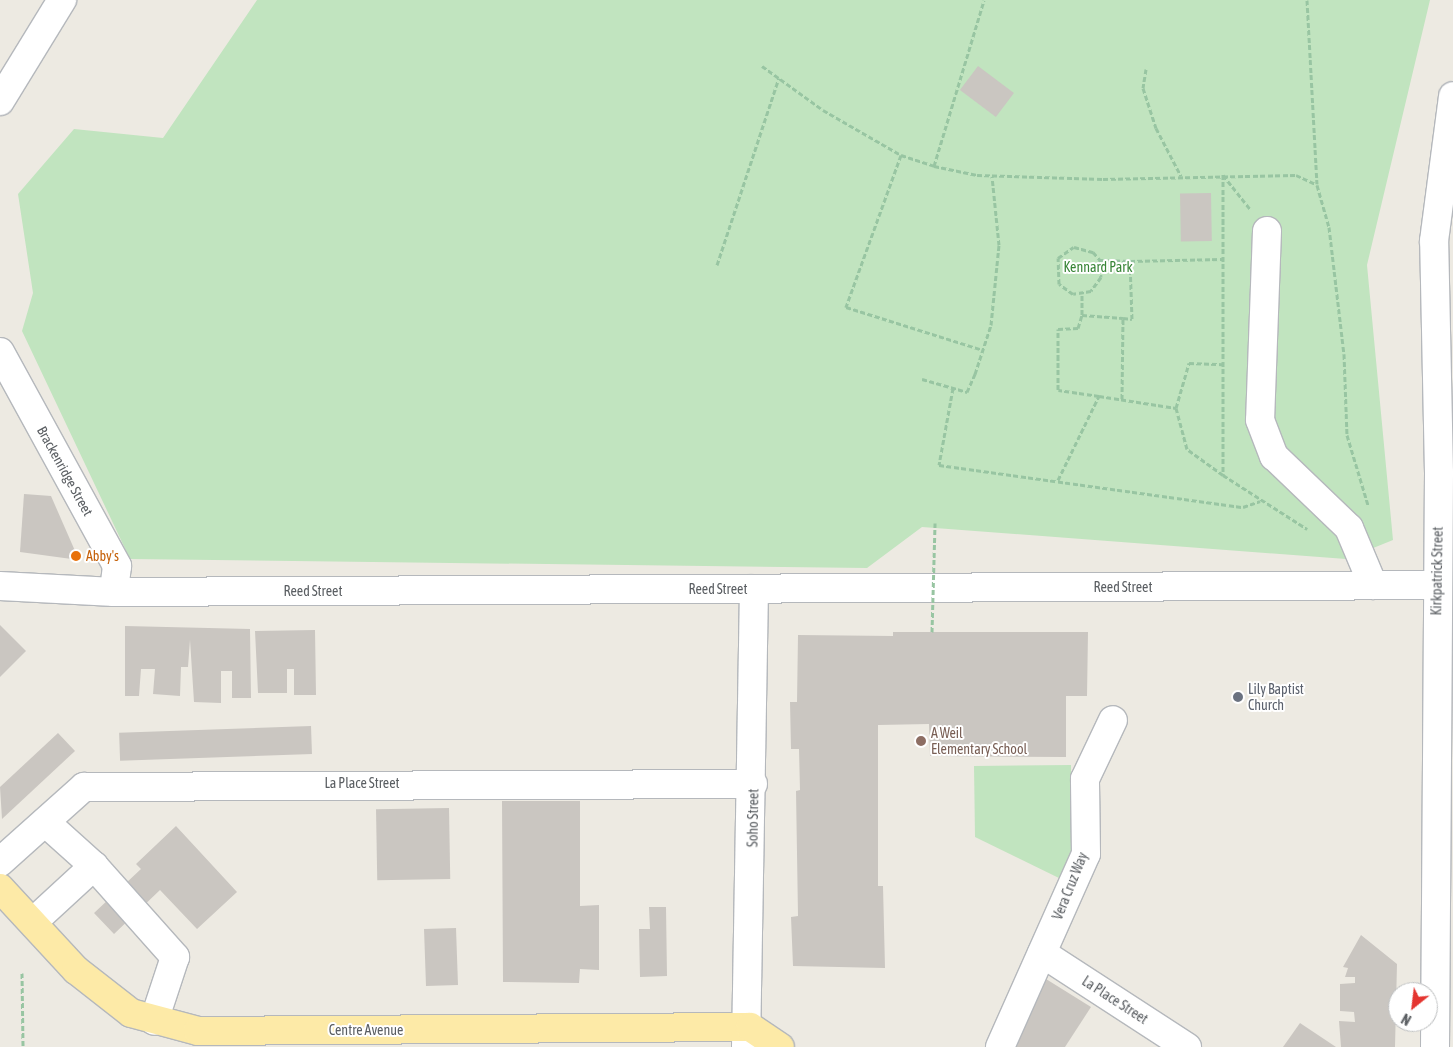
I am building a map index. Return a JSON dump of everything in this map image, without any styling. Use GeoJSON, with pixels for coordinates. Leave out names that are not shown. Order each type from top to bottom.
{"type":"FeatureCollection","features":[{"type":"Feature","properties":{"kind":"main road","name":"Centre Avenue"},"geometry":{"type":"LineString","coordinates":[[0,888],[76,970],[131,1014],[198,1032],[748,1037]]}},
{"type":"Feature","properties":{"kind":"main road"},"geometry":{"type":"LineString","coordinates":[[748,1037],[780,1047]]}},
{"type":"Feature","properties":{"kind":"street"},"geometry":{"type":"LineString","coordinates":[[0,101],[62,0]]}},
{"type":"Feature","properties":{"kind":"street","name":"Kirkpatrick Street"},"geometry":{"type":"LineString","coordinates":[[1435,1047],[1444,1004],[1436,585],[1434,241],[1453,96]]}},
{"type":"Feature","properties":{"kind":"street"},"geometry":{"type":"LineString","coordinates":[[1267,232],[1260,420],[1274,456],[1349,528],[1373,586]]}},
{"type":"Feature","properties":{"kind":"street","name":"Brackenridge Street"},"geometry":{"type":"LineString","coordinates":[[0,352],[117,566],[114,592]]}},
{"type":"Feature","properties":{"kind":"street","name":"Reed Street"},"geometry":{"type":"LineString","coordinates":[[0,586],[114,592],[1436,585]]}},
{"type":"Feature","properties":{"kind":"street","name":"Soho Street"},"geometry":{"type":"LineString","coordinates":[[748,1037],[753,784],[754,589]]}},
{"type":"Feature","properties":{"kind":"street","name":"Vera Cruz Way"},"geometry":{"type":"LineString","coordinates":[[1000,1047],[1086,854],[1085,779],[1113,720]]}},
{"type":"Feature","properties":{"kind":"street","name":"La Place Street"},"geometry":{"type":"LineString","coordinates":[[0,862],[84,787],[753,784]]}},
{"type":"Feature","properties":{"kind":"street"},"geometry":{"type":"LineString","coordinates":[[45,822],[94,866],[176,957],[154,1021]]}},
{"type":"Feature","properties":{"kind":"street"},"geometry":{"type":"LineString","coordinates":[[33,922],[94,866]]}},
{"type":"Feature","properties":{"kind":"street","name":"La Place Street"},"geometry":{"type":"LineString","coordinates":[[1042,954],[1187,1047]]}},
{"type":"Feature","properties":{"kind":"path"},"geometry":{"type":"LineString","coordinates":[[934,166],[984,0]]}},
{"type":"Feature","properties":{"kind":"path"},"geometry":{"type":"LineString","coordinates":[[1307,0],[1317,185],[1329,226],[1342,334],[1347,435],[1371,514]]}},
{"type":"Feature","properties":{"kind":"path"},"geometry":{"type":"LineString","coordinates":[[762,66],[823,110],[901,155],[934,166],[992,176],[1103,180],[1223,174],[1296,175],[1317,185]]}},
{"type":"Feature","properties":{"kind":"path"},"geometry":{"type":"LineString","coordinates":[[1146,70],[1143,88],[1156,128],[1181,176]]}},
{"type":"Feature","properties":{"kind":"path"},"geometry":{"type":"LineString","coordinates":[[717,264],[779,78]]}},
{"type":"Feature","properties":{"kind":"path"},"geometry":{"type":"LineString","coordinates":[[901,155],[846,307],[983,350]]}},
{"type":"Feature","properties":{"kind":"path"},"geometry":{"type":"LineString","coordinates":[[1223,174],[1267,232]]}},
{"type":"Feature","properties":{"kind":"path"},"geometry":{"type":"LineString","coordinates":[[922,379],[968,392],[983,350],[990,325],[999,245],[992,176]]}},
{"type":"Feature","properties":{"kind":"path"},"geometry":{"type":"LineString","coordinates":[[1082,294],[1058,284],[1058,258],[1074,247],[1093,252],[1100,260],[1222,259]]}},
{"type":"Feature","properties":{"kind":"path"},"geometry":{"type":"LineString","coordinates":[[1082,294],[1097,285],[1100,260]]}},
{"type":"Feature","properties":{"kind":"path"},"geometry":{"type":"LineString","coordinates":[[1082,315],[1132,318],[1130,261]]}},
{"type":"Feature","properties":{"kind":"path"},"geometry":{"type":"LineString","coordinates":[[1082,294],[1082,315],[1078,328],[1058,329],[1058,390],[1176,408]]}},
{"type":"Feature","properties":{"kind":"path"},"geometry":{"type":"LineString","coordinates":[[1122,399],[1123,318]]}},
{"type":"Feature","properties":{"kind":"path"},"geometry":{"type":"LineString","coordinates":[[1223,364],[1189,363],[1176,408],[1187,449],[1223,475]]}},
{"type":"Feature","properties":{"kind":"path"},"geometry":{"type":"LineString","coordinates":[[953,388],[939,465],[1242,507],[1260,501]]}},
{"type":"Feature","properties":{"kind":"path"},"geometry":{"type":"LineString","coordinates":[[1058,480],[1099,396]]}},
{"type":"Feature","properties":{"kind":"path"},"geometry":{"type":"LineString","coordinates":[[932,632],[935,523]]}},
{"type":"Feature","properties":{"kind":"path"},"geometry":{"type":"LineString","coordinates":[[22,973],[23,1047]]}},
{"type":"Feature","properties":{"kind":"green space","name":"Kennard Park"},"geometry":{"type":"Polygon","coordinates":[[[257,0],[1430,0],[1367,265],[1393,540],[1346,559],[922,527],[867,568],[130,559],[22,331],[33,293],[18,194],[74,129],[163,138],[257,0]]]}},
{"type":"Feature","properties":{"kind":"green space"},"geometry":{"type":"Polygon","coordinates":[[[1071,765],[1072,861],[1063,880],[975,837],[974,766],[1071,765]]]}},
{"type":"Feature","properties":{"kind":"building"},"geometry":{"type":"Polygon","coordinates":[[[978,66],[1014,93],[996,117],[960,90],[978,66]]]}},
{"type":"Feature","properties":{"kind":"building"},"geometry":{"type":"Polygon","coordinates":[[[1211,193],[1212,241],[1181,242],[1180,194],[1211,193]]]}},
{"type":"Feature","properties":{"kind":"building"},"geometry":{"type":"Polygon","coordinates":[[[24,494],[51,496],[79,560],[20,552],[24,494]]]}},
{"type":"Feature","properties":{"kind":"building"},"geometry":{"type":"Polygon","coordinates":[[[0,625],[26,651],[0,677],[0,625]]]}},
{"type":"Feature","properties":{"kind":"building"},"geometry":{"type":"Polygon","coordinates":[[[125,626],[250,629],[251,698],[232,698],[232,671],[221,671],[221,703],[194,702],[190,640],[188,667],[181,667],[180,696],[153,694],[155,669],[141,669],[139,696],[125,696],[125,626]]]}},
{"type":"Feature","properties":{"kind":"building"},"geometry":{"type":"Polygon","coordinates":[[[315,630],[316,695],[294,695],[294,669],[287,669],[287,693],[258,693],[255,631],[315,630]]]}},
{"type":"Feature","properties":{"kind":"building"},"geometry":{"type":"Polygon","coordinates":[[[893,632],[1088,632],[1087,696],[1066,696],[1066,757],[930,756],[929,724],[878,725],[878,886],[883,886],[885,968],[793,966],[791,917],[798,916],[796,791],[800,790],[799,749],[791,749],[790,702],[797,702],[798,635],[893,636],[893,632]]]}},
{"type":"Feature","properties":{"kind":"building"},"geometry":{"type":"Polygon","coordinates":[[[311,726],[312,754],[120,761],[119,733],[311,726]]]}},
{"type":"Feature","properties":{"kind":"building"},"geometry":{"type":"Polygon","coordinates":[[[58,733],[75,751],[2,819],[0,787],[58,733]]]}},
{"type":"Feature","properties":{"kind":"building"},"geometry":{"type":"Polygon","coordinates":[[[502,801],[580,801],[580,906],[599,905],[599,970],[580,969],[579,983],[503,982],[502,801]]]}},
{"type":"Feature","properties":{"kind":"building"},"geometry":{"type":"Polygon","coordinates":[[[449,808],[450,879],[377,880],[376,809],[449,808]]]}},
{"type":"Feature","properties":{"kind":"building"},"geometry":{"type":"Polygon","coordinates":[[[176,826],[237,892],[197,929],[160,890],[114,934],[94,913],[141,869],[136,864],[176,826]]]}},
{"type":"Feature","properties":{"kind":"building"},"geometry":{"type":"Polygon","coordinates":[[[649,907],[666,907],[667,976],[640,977],[639,929],[650,929],[649,907]]]}},
{"type":"Feature","properties":{"kind":"building"},"geometry":{"type":"Polygon","coordinates":[[[456,928],[458,985],[426,986],[424,929],[456,928]]]}},
{"type":"Feature","properties":{"kind":"building"},"geometry":{"type":"Polygon","coordinates":[[[1361,935],[1397,964],[1397,982],[1388,982],[1388,1032],[1395,1032],[1395,1047],[1341,1047],[1339,1021],[1355,1022],[1354,1012],[1340,1011],[1340,984],[1355,983],[1355,977],[1345,977],[1348,968],[1343,967],[1361,935]]]}},
{"type":"Feature","properties":{"kind":"building"},"geometry":{"type":"Polygon","coordinates":[[[1046,979],[1091,1007],[1065,1047],[1015,1047],[1046,979]]]}},
{"type":"Feature","properties":{"kind":"building"},"geometry":{"type":"Polygon","coordinates":[[[1300,1023],[1336,1047],[1283,1047],[1300,1023]]]}},
{"type":"Feature","properties":{"kind":"place","name":"Abby's"},"geometry":{"type":"Point","coordinates":[76,556]}},
{"type":"Feature","properties":{"kind":"place","name":"Lily Baptist Church"},"geometry":{"type":"Point","coordinates":[1238,697]}},
{"type":"Feature","properties":{"kind":"place","name":"A Weil Elementary School"},"geometry":{"type":"Point","coordinates":[921,741]}}]}
